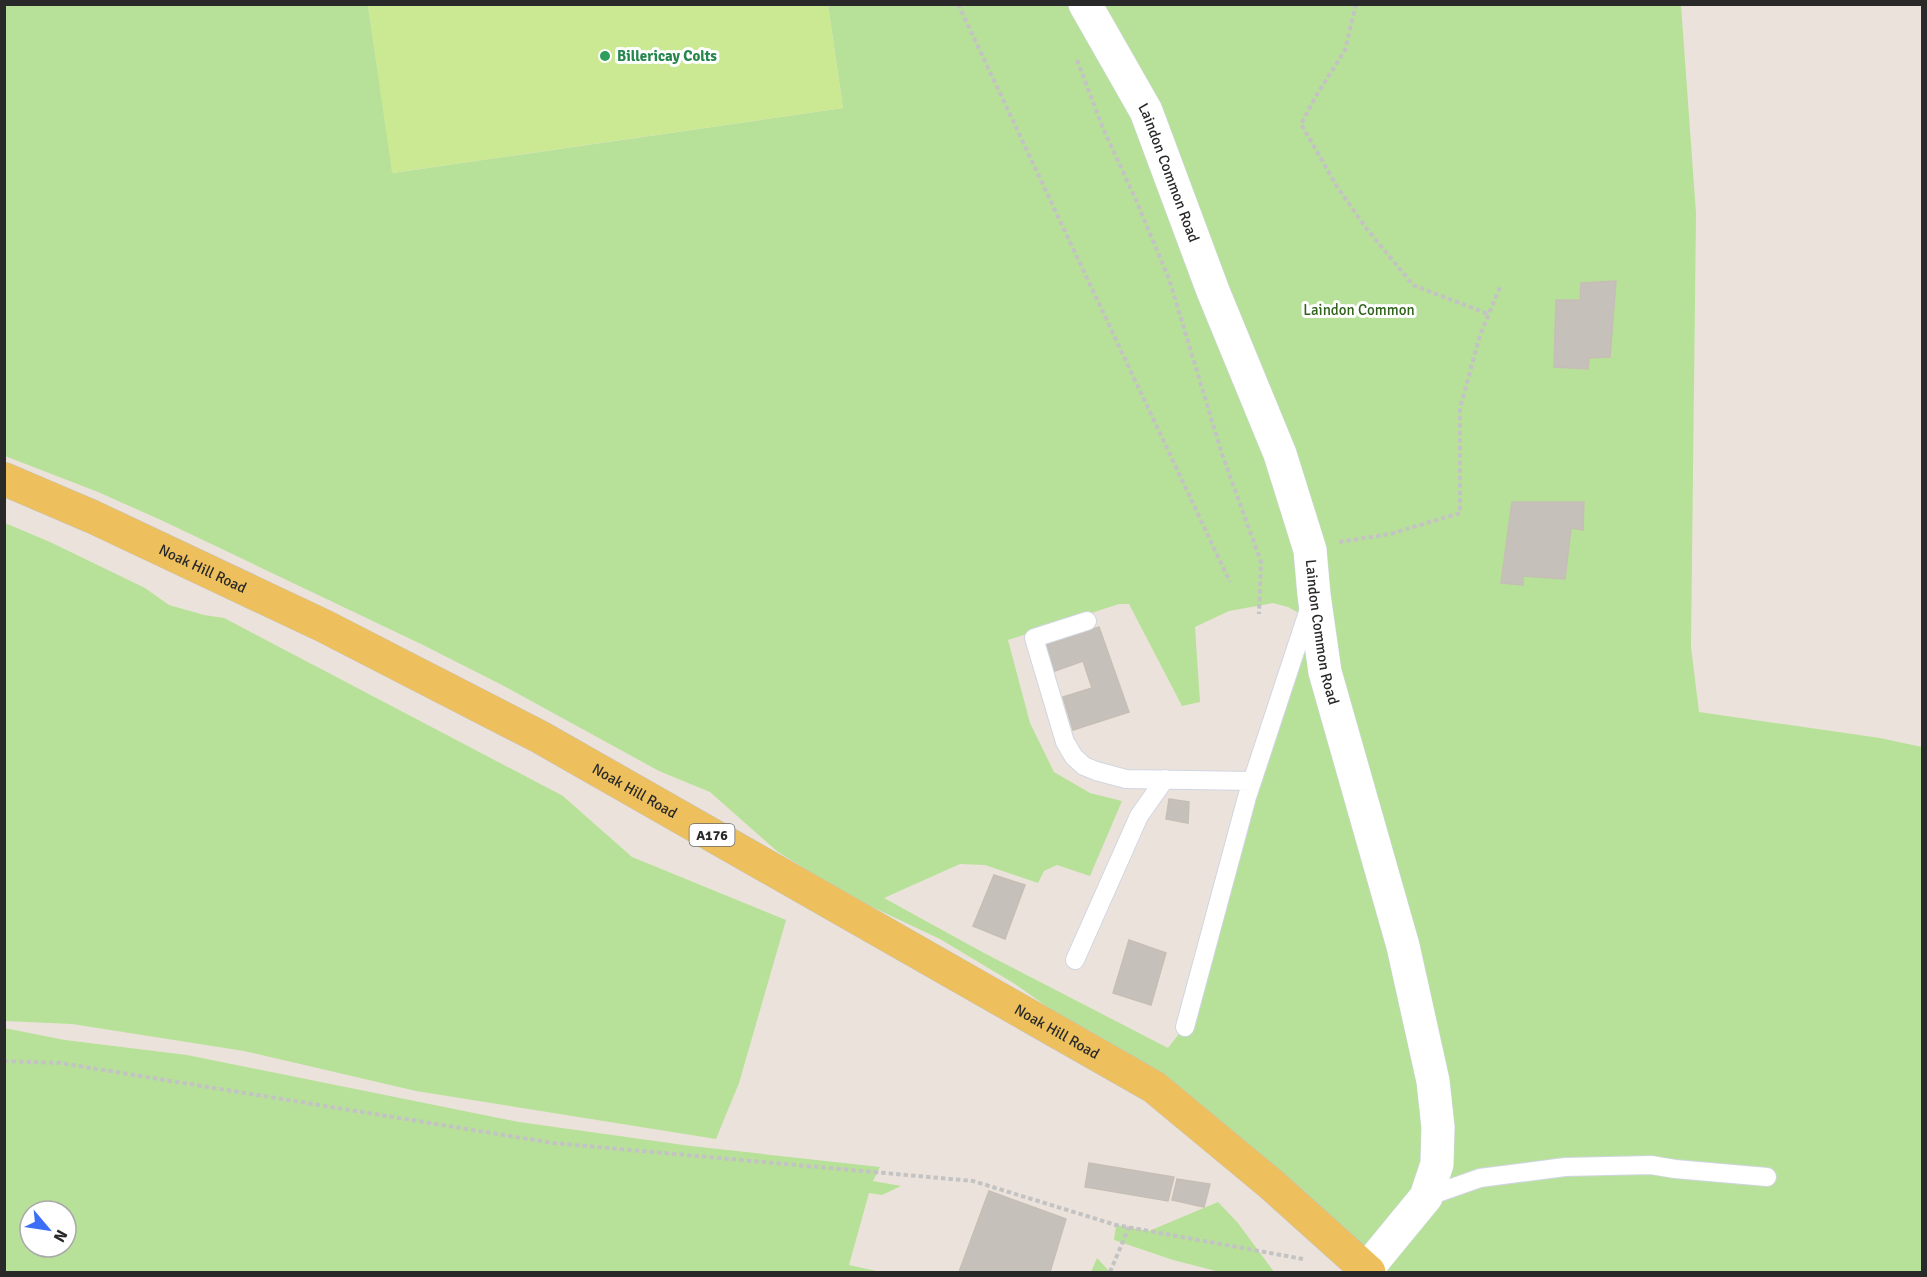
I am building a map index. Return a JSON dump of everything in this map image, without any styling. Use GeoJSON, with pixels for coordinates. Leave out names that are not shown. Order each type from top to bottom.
{"type":"FeatureCollection","features":[{"type":"Feature","properties":{"kind":"main road","name":"Noak Hill Road"},"geometry":{"type":"LineString","coordinates":[[4,479],[93,517],[314,621],[540,737],[1154,1087],[1271,1184],[1367,1271]]}},
{"type":"Feature","properties":{"kind":"street","name":"Laindon Common Road"},"geometry":{"type":"LineString","coordinates":[[1085,4],[1146,111],[1213,291],[1280,454],[1310,550],[1325,672],[1403,946],[1433,1081],[1438,1127],[1437,1164],[1426,1197],[1367,1271]]}},
{"type":"Feature","properties":{"kind":"lane"},"geometry":{"type":"LineString","coordinates":[[1185,1026],[1252,781],[1314,595]]}},
{"type":"Feature","properties":{"kind":"lane"},"geometry":{"type":"LineString","coordinates":[[1087,621],[1034,638],[1065,742],[1074,757],[1096,771],[1126,779],[1252,781]]}},
{"type":"Feature","properties":{"kind":"lane"},"geometry":{"type":"LineString","coordinates":[[1075,960],[1139,816],[1165,780]]}},
{"type":"Feature","properties":{"kind":"lane"},"geometry":{"type":"LineString","coordinates":[[1426,1197],[1480,1178],[1565,1167],[1651,1165],[1767,1177]]}},
{"type":"Feature","properties":{"kind":"path"},"geometry":{"type":"LineString","coordinates":[[958,4],[1230,582]]}},
{"type":"Feature","properties":{"kind":"path"},"geometry":{"type":"LineString","coordinates":[[1356,4],[1345,50],[1301,124],[1338,188],[1360,220],[1413,285],[1488,314]]}},
{"type":"Feature","properties":{"kind":"path"},"geometry":{"type":"LineString","coordinates":[[1073,49],[1102,126],[1169,279],[1222,453],[1261,562],[1259,614]]}},
{"type":"Feature","properties":{"kind":"path"},"geometry":{"type":"LineString","coordinates":[[1310,550],[1323,544],[1390,534],[1461,513],[1460,408],[1480,334],[1500,287]]}},
{"type":"Feature","properties":{"kind":"path"},"geometry":{"type":"LineString","coordinates":[[4,1061],[60,1063],[552,1143],[973,1181],[1116,1225],[1309,1260]]}},
{"type":"Feature","properties":{"kind":"path"},"geometry":{"type":"LineString","coordinates":[[1110,1272],[1129,1227]]}},
{"type":"Feature","properties":{"kind":"green space","name":"Laindon Common"},"geometry":{"type":"Polygon","coordinates":[[[4,5],[368,5],[393,173],[843,108],[828,5],[1681,5],[1696,213],[1691,647],[1699,712],[1880,738],[1922,747],[1922,1272],[1369,1272],[1092,1032],[1063,1018],[1015,984],[940,939],[849,896],[778,852],[710,792],[659,771],[502,685],[421,644],[163,521],[98,492],[5,456],[4,5]],[[1273,603],[1229,611],[1195,627],[1200,702],[1182,706],[1129,604],[1119,604],[1008,640],[1030,723],[1054,772],[1090,793],[1122,801],[1090,876],[1057,865],[1044,871],[1038,883],[985,865],[960,864],[884,898],[984,953],[1168,1048],[1185,1026],[1306,617],[1288,607],[1273,603]]]}},
{"type":"Feature","properties":{"kind":"green space","name":"Billericay Colts"},"geometry":{"type":"Polygon","coordinates":[[[368,5],[828,5],[843,108],[392,173],[368,5]]]}},
{"type":"Feature","properties":{"kind":"green space"},"geometry":{"type":"Polygon","coordinates":[[[5,523],[145,588],[169,605],[224,618],[563,796],[632,857],[786,920],[739,1083],[716,1139],[416,1091],[244,1051],[72,1024],[5,1021],[5,523]]]}},
{"type":"Feature","properties":{"kind":"green space"},"geometry":{"type":"Polygon","coordinates":[[[4,1028],[65,1040],[187,1055],[519,1122],[691,1146],[880,1167],[873,1181],[901,1186],[882,1195],[869,1193],[849,1265],[881,1272],[5,1272],[4,1028]]]}},
{"type":"Feature","properties":{"kind":"green space"},"geometry":{"type":"Polygon","coordinates":[[[1218,1202],[1238,1223],[1274,1272],[1220,1272],[1173,1260],[1114,1240],[1116,1225],[1149,1231],[1218,1202]]]}},
{"type":"Feature","properties":{"kind":"green space"},"geometry":{"type":"Polygon","coordinates":[[[1097,1258],[1110,1272],[1091,1272],[1097,1258]]]}},
{"type":"Feature","properties":{"kind":"building"},"geometry":{"type":"Polygon","coordinates":[[[1616,281],[1610,357],[1589,358],[1588,369],[1554,367],[1556,300],[1580,300],[1581,283],[1616,281]]]}},
{"type":"Feature","properties":{"kind":"building"},"geometry":{"type":"Polygon","coordinates":[[[1512,502],[1584,502],[1583,530],[1571,528],[1565,579],[1523,576],[1523,585],[1501,583],[1512,502]]]}},
{"type":"Feature","properties":{"kind":"building"},"geometry":{"type":"Polygon","coordinates":[[[1099,627],[1129,712],[1073,730],[1063,697],[1092,688],[1083,661],[1052,672],[1044,646],[1099,627]]]}},
{"type":"Feature","properties":{"kind":"building"},"geometry":{"type":"Polygon","coordinates":[[[1169,799],[1189,802],[1188,823],[1166,819],[1169,799]]]}},
{"type":"Feature","properties":{"kind":"building"},"geometry":{"type":"Polygon","coordinates":[[[994,875],[1025,885],[1005,939],[973,926],[994,875]]]}},
{"type":"Feature","properties":{"kind":"building"},"geometry":{"type":"Polygon","coordinates":[[[1129,940],[1166,953],[1151,1005],[1113,993],[1129,940]]]}},
{"type":"Feature","properties":{"kind":"building"},"geometry":{"type":"Polygon","coordinates":[[[1089,1163],[1174,1177],[1168,1201],[1085,1187],[1089,1163]]]}},
{"type":"Feature","properties":{"kind":"building"},"geometry":{"type":"Polygon","coordinates":[[[1177,1179],[1210,1184],[1204,1207],[1172,1200],[1177,1179]]]}},
{"type":"Feature","properties":{"kind":"building"},"geometry":{"type":"Polygon","coordinates":[[[989,1191],[1066,1219],[1050,1272],[959,1272],[989,1191]]]}},
{"type":"Feature","properties":{"kind":"place","name":"Billericay Colts"},"geometry":{"type":"Point","coordinates":[605,56]}}]}
